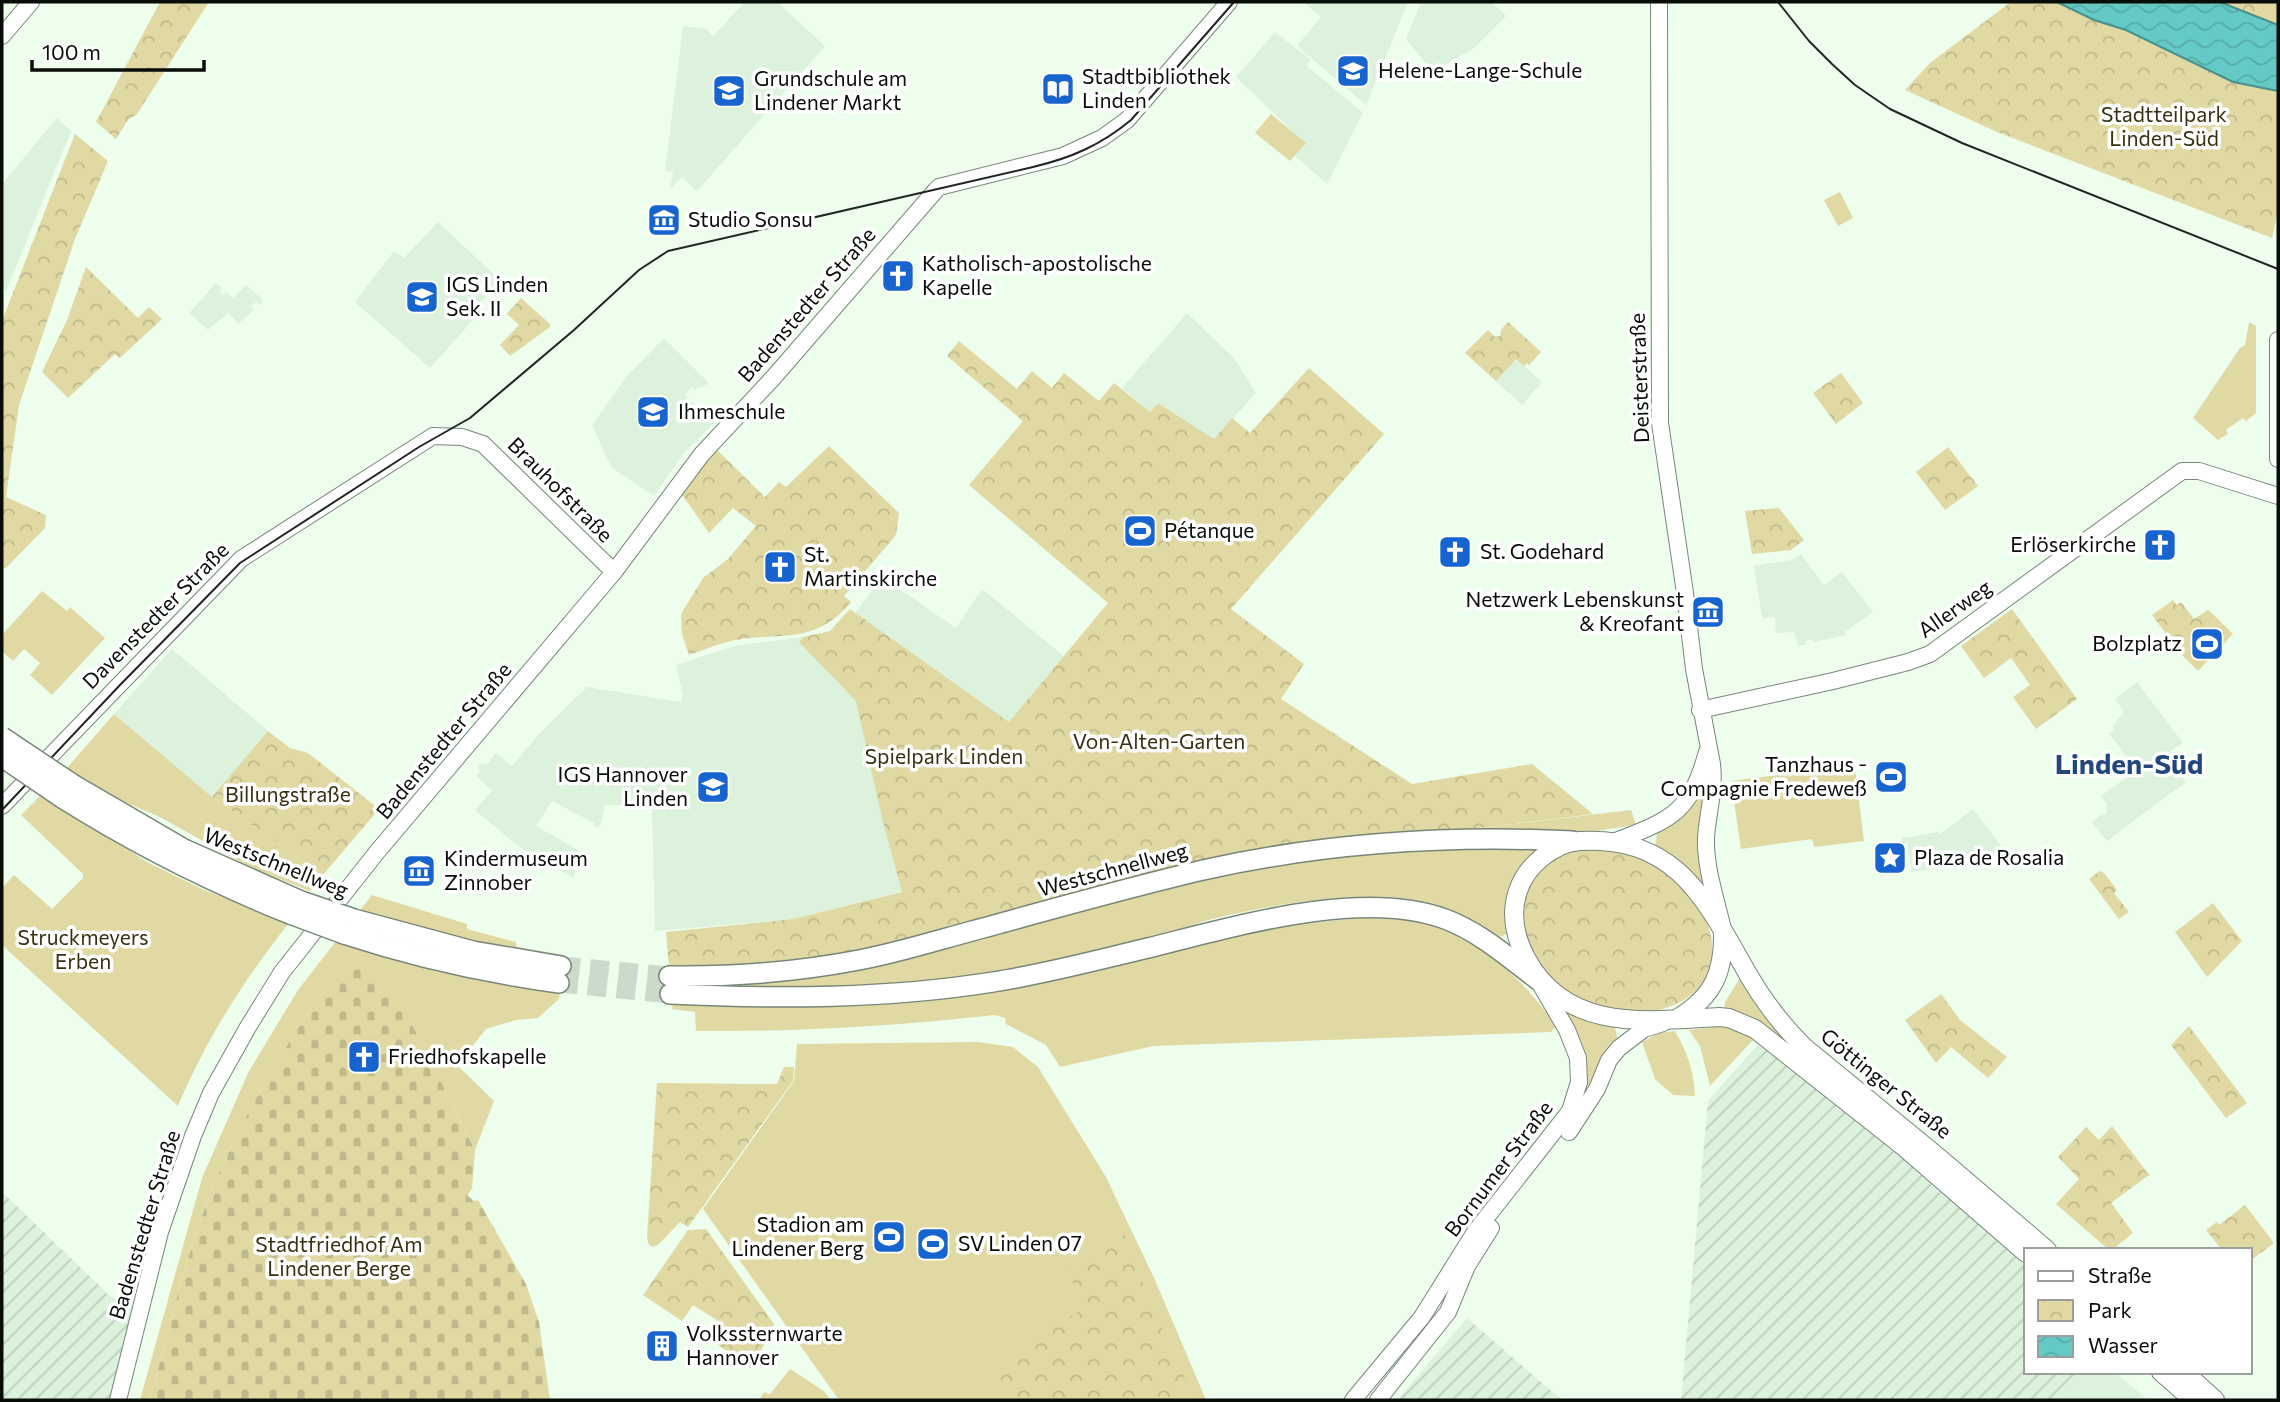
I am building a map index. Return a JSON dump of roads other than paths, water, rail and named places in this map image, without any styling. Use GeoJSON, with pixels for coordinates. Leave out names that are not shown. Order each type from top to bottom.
{"type":"FeatureCollection","features":[{"type":"Feature","properties":{"kind":"highway","name":"Westschnellweg"},"geometry":{"type":"LineString","coordinates":[[2,737],[68,792]]}},
{"type":"Feature","properties":{"kind":"highway","name":"Westschnellweg"},"geometry":{"type":"LineString","coordinates":[[2,757],[68,792],[176,864],[224,887],[349,926],[386,947],[468,968],[560,974]]}},
{"type":"Feature","properties":{"kind":"highway","name":"Westschnellweg"},"geometry":{"type":"LineString","coordinates":[[1538,980],[1480,937],[1447,920],[1415,911],[1369,908],[1299,915],[1232,926],[1068,966],[950,988],[892,994],[781,998],[670,985],[862,960],[1160,881],[1267,858],[1335,849],[1449,840],[1572,841]]}},
{"type":"Feature","properties":{"kind":"main road"},"geometry":{"type":"LineString","coordinates":[[1572,841],[1616,841],[1656,855],[1683,874],[1702,896],[1723,930],[1722,962],[1712,987],[1694,1008],[1675,1020],[1619,1019],[1592,1014],[1568,1003],[1538,980],[1517,935],[1513,909],[1521,883],[1531,867],[1553,850],[1572,841]]}},
{"type":"Feature","properties":{"kind":"main road","name":"Göttinger Straße"},"geometry":{"type":"LineString","coordinates":[[1723,930],[1769,1005],[1804,1047],[2045,1248]]}},
{"type":"Feature","properties":{"kind":"main road","name":"Göttinger Straße"},"geometry":{"type":"LineString","coordinates":[[1675,1020],[1729,1018],[1755,1029],[1904,1147],[2024,1251]]}},
{"type":"Feature","properties":{"kind":"main road"},"geometry":{"type":"LineString","coordinates":[[2163,1374],[2193,1400]]}},
{"type":"Feature","properties":{"kind":"main road"},"geometry":{"type":"LineString","coordinates":[[2186,1374],[2215,1400]]}},
{"type":"Feature","properties":{"kind":"street"},"geometry":{"type":"LineString","coordinates":[[2,36],[31,2]]}},
{"type":"Feature","properties":{"kind":"street","name":"Badenstedter Straße"},"geometry":{"type":"LineString","coordinates":[[118,1400],[160,1232],[182,1165],[211,1093],[282,972],[314,931],[377,852],[614,572],[702,454],[773,378],[939,187],[1063,156],[1112,132],[1137,110],[1229,2]]}},
{"type":"Feature","properties":{"kind":"street","name":"Deisterstraße"},"geometry":{"type":"LineString","coordinates":[[1659,2],[1657,229],[1660,424],[1700,710],[1713,778],[1706,839],[1707,859],[1723,930]]}},
{"type":"Feature","properties":{"kind":"street"},"geometry":{"type":"LineString","coordinates":[[2278,340],[2278,458]]}},
{"type":"Feature","properties":{"kind":"street","name":"Brauhofstraße"},"geometry":{"type":"LineString","coordinates":[[433,436],[462,437],[483,444],[614,572]]}},
{"type":"Feature","properties":{"kind":"street","name":"Davenstedter Straße"},"geometry":{"type":"LineString","coordinates":[[2,806],[241,559],[433,436]]}},
{"type":"Feature","properties":{"kind":"street","name":"Allerweg"},"geometry":{"type":"LineString","coordinates":[[1700,710],[1833,681],[1930,654],[2182,471],[2199,471],[2278,496]]}},
{"type":"Feature","properties":{"kind":"street","name":"Deisterstraße"},"geometry":{"type":"LineString","coordinates":[[1616,841],[1656,825],[1680,809],[1697,784],[1708,750]]}},
{"type":"Feature","properties":{"kind":"street","name":"Bornumer Straße"},"geometry":{"type":"LineString","coordinates":[[1358,1394],[1422,1317],[1475,1231],[1570,1111],[1579,1082],[1578,1058],[1567,1030],[1538,980]]}},
{"type":"Feature","properties":{"kind":"street","name":"Bornumer Straße"},"geometry":{"type":"LineString","coordinates":[[1378,1400],[1448,1312],[1475,1251],[1569,1132],[1597,1089],[1609,1060],[1619,1048],[1644,1029],[1675,1020]]}},
{"type":"Feature","properties":{"kind":"street"},"geometry":{"type":"LineString","coordinates":[[1358,1394],[1378,1400]]}},
{"type":"Feature","properties":{"kind":"water"},"geometry":{"type":"Polygon","coordinates":[[[2057,2],[2220,2],[2278,25],[2278,91],[2233,82],[2126,30],[2094,20],[2057,2]]]}},
{"type":"Feature","properties":{"kind":"tunnel"},"geometry":{"type":"LineString","coordinates":[[561,966],[669,976]]}},
{"type":"Feature","properties":{"kind":"tunnel"},"geometry":{"type":"LineString","coordinates":[[559,983],[670,994]]}},
{"type":"Feature","properties":{"kind":"tram line"},"geometry":{"type":"LineString","coordinates":[[2,810],[240,563],[419,447],[470,418],[574,330],[639,270],[668,251],[1033,167],[1085,150],[1131,120],[1234,2]]}},
{"type":"Feature","properties":{"kind":"tram line"},"geometry":{"type":"LineString","coordinates":[[1778,2],[1809,41],[1832,64],[1855,85],[1890,109],[1962,143],[2278,269]]}},
{"type":"Feature","properties":{"kind":"place","name":"Helene-Lange-Schule"},"geometry":{"type":"Point","coordinates":[1353,71]}},
{"type":"Feature","properties":{"kind":"place","name":"Stadtbibliothek Linden"},"geometry":{"type":"Point","coordinates":[1058,89]}},
{"type":"Feature","properties":{"kind":"place","name":"Grundschule am Lindener Markt"},"geometry":{"type":"Point","coordinates":[729,91]}},
{"type":"Feature","properties":{"kind":"place","name":"Studio Sonsu"},"geometry":{"type":"Point","coordinates":[664,220]}},
{"type":"Feature","properties":{"kind":"place","name":"Katholisch-apostolische Kapelle"},"geometry":{"type":"Point","coordinates":[898,276]}},
{"type":"Feature","properties":{"kind":"place","name":"IGS Linden Sek. II"},"geometry":{"type":"Point","coordinates":[422,297]}},
{"type":"Feature","properties":{"kind":"place","name":"Ihmeschule"},"geometry":{"type":"Point","coordinates":[653,412]}},
{"type":"Feature","properties":{"kind":"place","name":"Pétanque"},"geometry":{"type":"Point","coordinates":[1140,531]}},
{"type":"Feature","properties":{"kind":"place","name":"Erlöserkirche"},"geometry":{"type":"Point","coordinates":[2160,545]}},
{"type":"Feature","properties":{"kind":"place","name":"St. Godehard"},"geometry":{"type":"Point","coordinates":[1455,552]}},
{"type":"Feature","properties":{"kind":"place","name":"St. Martinskirche"},"geometry":{"type":"Point","coordinates":[780,567]}},
{"type":"Feature","properties":{"kind":"place","name":"Netzwerk Lebenskunst & Kreofant"},"geometry":{"type":"Point","coordinates":[1708,612]}},
{"type":"Feature","properties":{"kind":"place","name":"Bolzplatz"},"geometry":{"type":"Point","coordinates":[2207,644]}},
{"type":"Feature","properties":{"kind":"place","name":"Tanzhaus - Compagnie Fredeweß"},"geometry":{"type":"Point","coordinates":[1891,777]}},
{"type":"Feature","properties":{"kind":"place","name":"IGS Hannover Linden"},"geometry":{"type":"Point","coordinates":[713,787]}},
{"type":"Feature","properties":{"kind":"place","name":"Plaza de Rosalia"},"geometry":{"type":"Point","coordinates":[1890,858]}},
{"type":"Feature","properties":{"kind":"place","name":"Kindermuseum Zinnober"},"geometry":{"type":"Point","coordinates":[419,871]}},
{"type":"Feature","properties":{"kind":"place","name":"Friedhofskapelle"},"geometry":{"type":"Point","coordinates":[364,1057]}},
{"type":"Feature","properties":{"kind":"place","name":"Stadion am Lindener Berg"},"geometry":{"type":"Point","coordinates":[889,1237]}},
{"type":"Feature","properties":{"kind":"place","name":"SV Linden 07"},"geometry":{"type":"Point","coordinates":[933,1244]}},
{"type":"Feature","properties":{"kind":"place","name":"Volkssternwarte Hannover"},"geometry":{"type":"Point","coordinates":[662,1346]}},
{"type":"Feature","properties":{"kind":"district","name":"Linden-Süd"},"geometry":{"type":"Point","coordinates":[2129,764]}},
{"type":"Feature","properties":{"kind":"park label","name":"Stadtteilpark Linden-Süd"},"geometry":{"type":"Point","coordinates":[2164,127]}},
{"type":"Feature","properties":{"kind":"park label","name":"Von-Alten-Garten"},"geometry":{"type":"Point","coordinates":[1159,742]}},
{"type":"Feature","properties":{"kind":"park label","name":"Spielpark Linden"},"geometry":{"type":"Point","coordinates":[944,757]}},
{"type":"Feature","properties":{"kind":"park label","name":"Billungstraße"},"geometry":{"type":"Point","coordinates":[288,795]}},
{"type":"Feature","properties":{"kind":"park label","name":"Struckmeyers Erben"},"geometry":{"type":"Point","coordinates":[83,950]}},
{"type":"Feature","properties":{"kind":"park label","name":"Stadtfriedhof Am Lindener Berge"},"geometry":{"type":"Point","coordinates":[339,1257]}}]}
